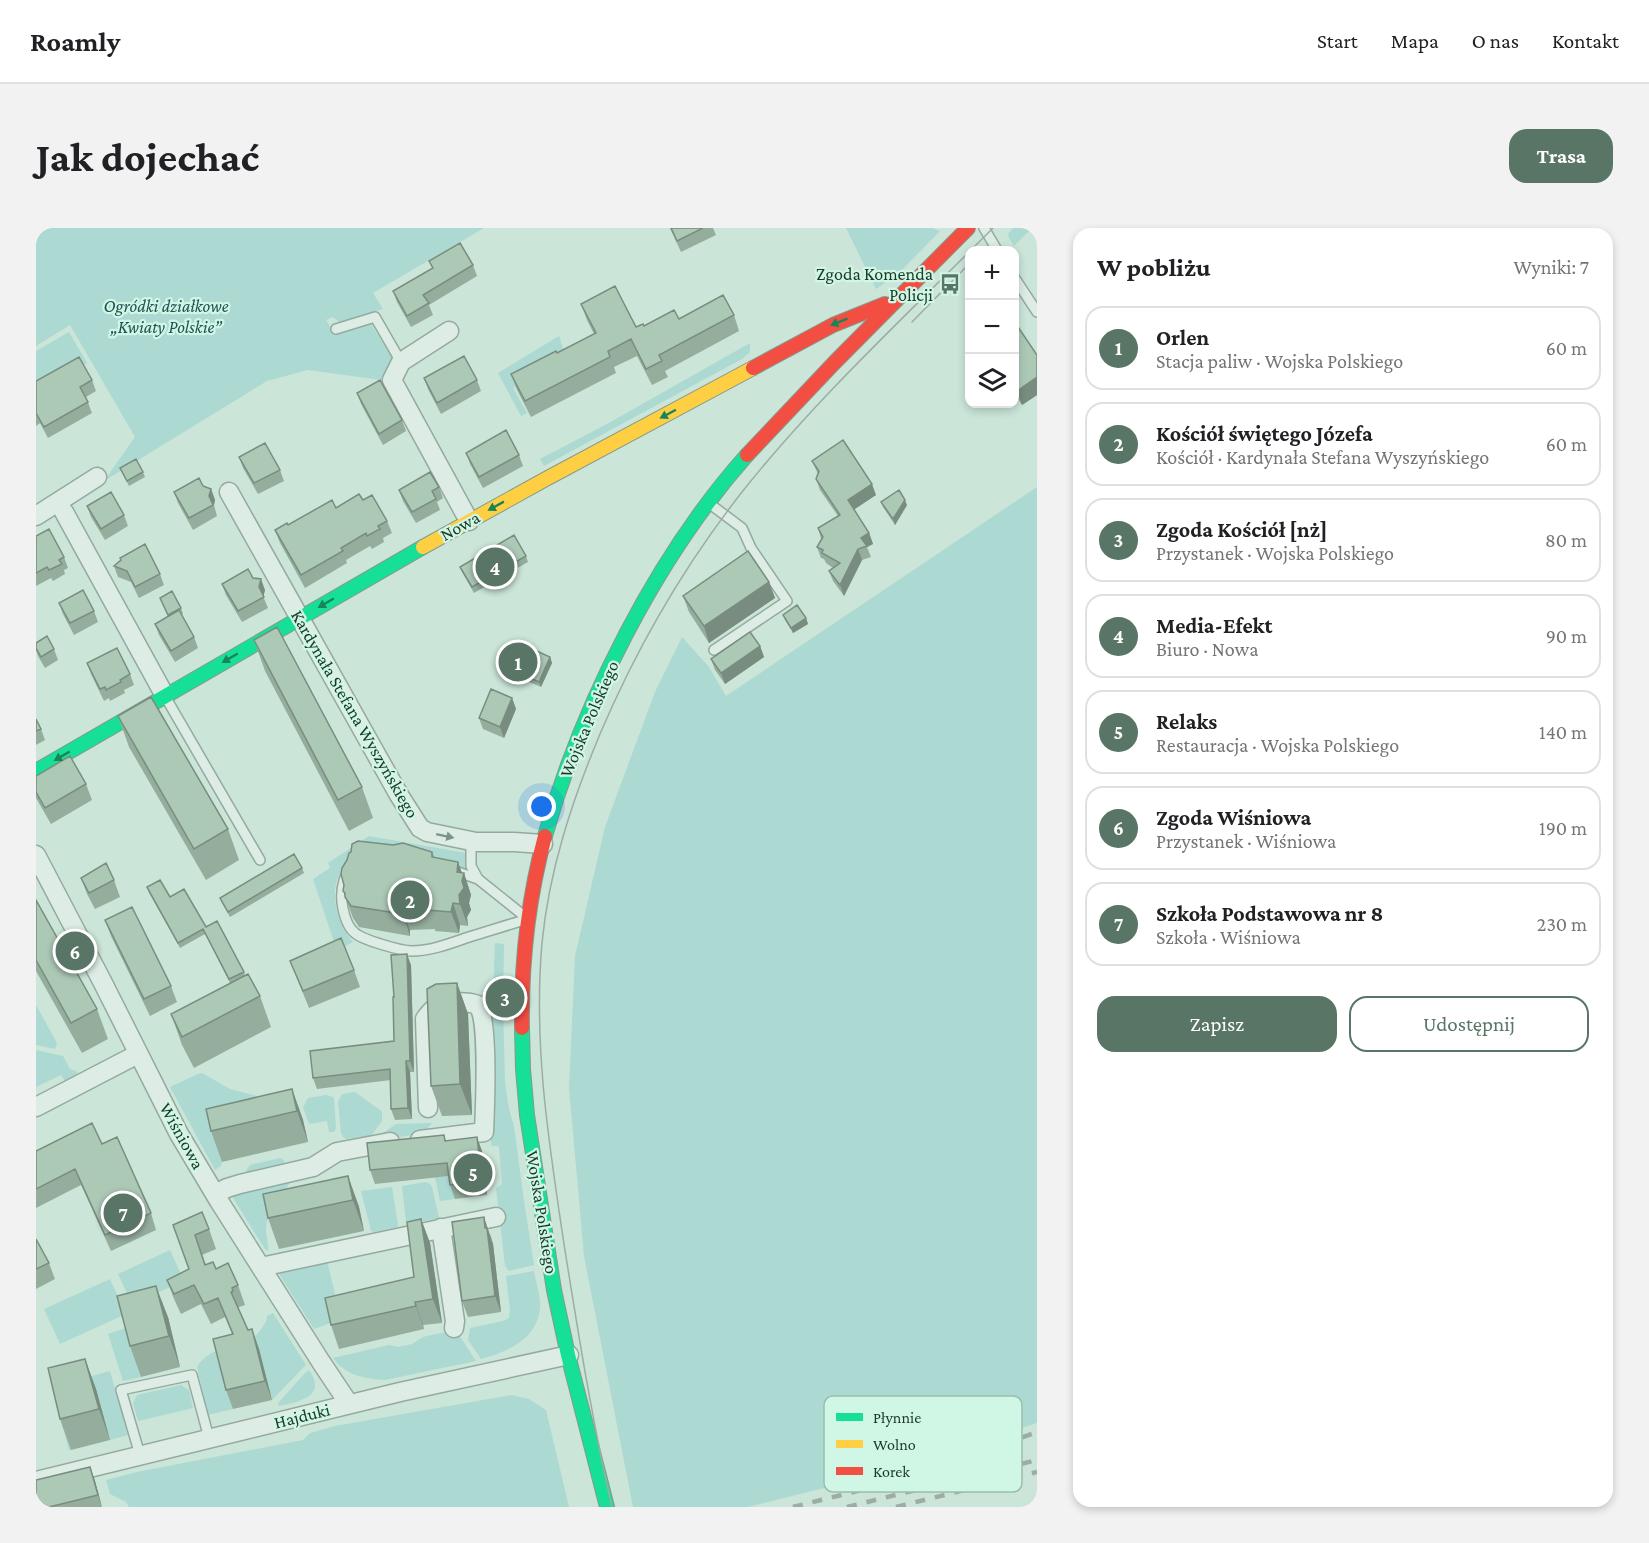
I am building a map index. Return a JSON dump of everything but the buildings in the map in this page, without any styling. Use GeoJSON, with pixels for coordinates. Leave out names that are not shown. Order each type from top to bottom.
{"type":"FeatureCollection","features":[{"type":"Feature","properties":{"kind":"street","name":"Wojska Polskiego"},"geometry":{"type":"LineString","coordinates":[[607,1507],[558,1307],[526,1104],[523,1059],[523,959],[536,868],[558,792],[577,743],[626,633],[680,543],[734,470],[768,432],[968,228]]}},
{"type":"Feature","properties":{"kind":"street","name":"Nowa"},"geometry":{"type":"LineString","coordinates":[[36,771],[469,521],[833,325],[894,301]]}},
{"type":"Feature","properties":{"kind":"street"},"geometry":{"type":"LineString","coordinates":[[449,330],[401,362],[392,380],[469,521]]}},
{"type":"Feature","properties":{"kind":"street"},"geometry":{"type":"LineString","coordinates":[[36,516],[97,477]]}},
{"type":"Feature","properties":{"kind":"street","name":"Kardynała Stefana Wyszyńskiego"},"geometry":{"type":"LineString","coordinates":[[229,492],[399,795],[420,828],[436,834],[471,841],[543,844]]}},
{"type":"Feature","properties":{"kind":"street"},"geometry":{"type":"LineString","coordinates":[[64,512],[165,696]]}},
{"type":"Feature","properties":{"kind":"street","name":"Wiśniowa"},"geometry":{"type":"LineString","coordinates":[[36,855],[179,1134],[349,1404]]}},
{"type":"Feature","properties":{"kind":"street"},"geometry":{"type":"LineString","coordinates":[[215,1194],[240,1184],[313,1167],[341,1151],[377,1144],[484,1132],[483,1014],[478,1005],[465,1002],[442,1005],[433,1010],[425,1019],[428,1108]]}},
{"type":"Feature","properties":{"kind":"street"},"geometry":{"type":"LineString","coordinates":[[36,1107],[138,1054]]}},
{"type":"Feature","properties":{"kind":"street"},"geometry":{"type":"LineString","coordinates":[[261,1267],[496,1217]]}},
{"type":"Feature","properties":{"kind":"street"},"geometry":{"type":"LineString","coordinates":[[441,1228],[455,1321],[454,1328]]}},
{"type":"Feature","properties":{"kind":"street","name":"Hajduki"},"geometry":{"type":"LineString","coordinates":[[36,1481],[349,1404],[569,1355]]}},
{"type":"Feature","properties":{"kind":"lane"},"geometry":{"type":"LineString","coordinates":[[984,228],[995,246]]}},
{"type":"Feature","properties":{"kind":"lane"},"geometry":{"type":"LineString","coordinates":[[1019,285],[1037,312]]}},
{"type":"Feature","properties":{"kind":"lane"},"geometry":{"type":"LineString","coordinates":[[336,329],[375,317],[401,362]]}},
{"type":"Feature","properties":{"kind":"lane"},"geometry":{"type":"LineString","coordinates":[[708,503],[742,528],[751,548],[787,601],[714,650]]}},
{"type":"Feature","properties":{"kind":"lane"},"geometry":{"type":"LineString","coordinates":[[165,696],[260,860]]}},
{"type":"Feature","properties":{"kind":"lane"},"geometry":{"type":"LineString","coordinates":[[471,841],[471,866],[478,879]]}},
{"type":"Feature","properties":{"kind":"lane"},"geometry":{"type":"LineString","coordinates":[[387,853],[426,861],[478,879],[528,919],[440,946],[410,951],[356,934],[344,917],[341,888],[353,864],[363,856],[387,853]]}},
{"type":"Feature","properties":{"kind":"lane"},"geometry":{"type":"LineString","coordinates":[[140,1455],[122,1390],[192,1375],[209,1438]]}},
{"type":"Feature","properties":{"kind":"green space","name":"Ogródki działkowe „Kwiaty Polskie”"},"geometry":{"type":"Polygon","coordinates":[[[36,228],[484,228],[373,293],[383,309],[340,323],[333,317],[326,320],[334,333],[371,324],[392,357],[381,380],[308,370],[267,381],[104,481],[135,437],[70,325],[36,346],[36,228]]]}},
{"type":"Feature","properties":{"kind":"green space"},"geometry":{"type":"Polygon","coordinates":[[[846,228],[932,228],[940,231],[898,274],[876,289],[846,228]]]}},
{"type":"Feature","properties":{"kind":"green space"},"geometry":{"type":"Polygon","coordinates":[[[1013,228],[1032,228],[1014,246],[1008,234],[1013,228]]]}},
{"type":"Feature","properties":{"kind":"green space"},"geometry":{"type":"Polygon","coordinates":[[[69,332],[87,363],[36,392],[36,351],[69,332]]]}},
{"type":"Feature","properties":{"kind":"green space"},"geometry":{"type":"Polygon","coordinates":[[[559,336],[565,354],[563,362],[513,388],[527,413],[521,416],[498,373],[559,336]]]}},
{"type":"Feature","properties":{"kind":"green space"},"geometry":{"type":"Polygon","coordinates":[[[750,343],[750,352],[742,359],[544,466],[540,459],[750,343]]]}},
{"type":"Feature","properties":{"kind":"green space"},"geometry":{"type":"Polygon","coordinates":[[[1037,487],[1037,1423],[1022,1428],[1022,1396],[824,1396],[824,1488],[748,1507],[633,1507],[584,1256],[569,1088],[575,956],[605,827],[655,692],[682,637],[709,667],[726,696],[1037,487]]]}},
{"type":"Feature","properties":{"kind":"green space"},"geometry":{"type":"Polygon","coordinates":[[[369,836],[466,853],[465,869],[394,848],[365,857],[345,867],[338,877],[336,907],[342,926],[353,942],[337,951],[313,879],[330,868],[328,863],[369,836]]]}},
{"type":"Feature","properties":{"kind":"green space"},"geometry":{"type":"Polygon","coordinates":[[[495,943],[504,944],[505,1083],[514,1126],[534,1265],[509,1271],[505,1266],[496,1188],[502,1183],[499,1148],[491,1144],[489,1009],[486,1004],[455,999],[493,995],[495,943]]]}},
{"type":"Feature","properties":{"kind":"green space"},"geometry":{"type":"Polygon","coordinates":[[[36,1005],[57,1043],[55,1049],[36,1045],[36,1005]]]}},
{"type":"Feature","properties":{"kind":"green space"},"geometry":{"type":"Polygon","coordinates":[[[36,1050],[63,1056],[70,1069],[78,1074],[65,1081],[61,1075],[36,1087],[36,1050]]]}},
{"type":"Feature","properties":{"kind":"green space"},"geometry":{"type":"Polygon","coordinates":[[[202,1073],[230,1089],[280,1102],[299,1110],[303,1120],[217,1140],[222,1162],[221,1166],[215,1170],[170,1087],[202,1073]]]}},
{"type":"Feature","properties":{"kind":"green space"},"geometry":{"type":"Polygon","coordinates":[[[355,1092],[382,1112],[382,1121],[371,1136],[346,1139],[341,1133],[338,1102],[342,1094],[355,1092]]]}},
{"type":"Feature","properties":{"kind":"green space"},"geometry":{"type":"Polygon","coordinates":[[[326,1095],[334,1098],[336,1128],[334,1132],[329,1132],[327,1121],[309,1124],[303,1107],[308,1098],[326,1095]]]}},
{"type":"Feature","properties":{"kind":"green space"},"geometry":{"type":"Polygon","coordinates":[[[432,1123],[423,1134],[373,1140],[396,1124],[432,1123]]]}},
{"type":"Feature","properties":{"kind":"green space"},"geometry":{"type":"Polygon","coordinates":[[[280,1158],[284,1160],[286,1168],[248,1177],[246,1171],[250,1165],[280,1158]]]}},
{"type":"Feature","properties":{"kind":"green space"},"geometry":{"type":"Polygon","coordinates":[[[452,1176],[455,1199],[440,1201],[435,1177],[452,1176]]]}},
{"type":"Feature","properties":{"kind":"green space"},"geometry":{"type":"Polygon","coordinates":[[[290,1180],[269,1216],[266,1226],[268,1251],[233,1198],[234,1193],[290,1180]]]}},
{"type":"Feature","properties":{"kind":"green space"},"geometry":{"type":"Polygon","coordinates":[[[426,1182],[432,1187],[439,1218],[409,1224],[406,1222],[402,1186],[426,1182]]]}},
{"type":"Feature","properties":{"kind":"green space"},"geometry":{"type":"Polygon","coordinates":[[[392,1187],[398,1225],[371,1231],[361,1191],[392,1187]]]}},
{"type":"Feature","properties":{"kind":"green space"},"geometry":{"type":"Polygon","coordinates":[[[170,1250],[184,1281],[132,1304],[118,1274],[170,1250]]]}},
{"type":"Feature","properties":{"kind":"green space"},"geometry":{"type":"Polygon","coordinates":[[[326,1257],[336,1298],[330,1323],[314,1329],[276,1269],[326,1257]]]}},
{"type":"Feature","properties":{"kind":"green space"},"geometry":{"type":"Polygon","coordinates":[[[534,1271],[540,1309],[533,1329],[519,1343],[501,1353],[481,1359],[468,1340],[470,1328],[509,1318],[506,1276],[534,1271]]]}},
{"type":"Feature","properties":{"kind":"green space"},"geometry":{"type":"Polygon","coordinates":[[[110,1279],[126,1314],[60,1344],[44,1309],[110,1279]]]}},
{"type":"Feature","properties":{"kind":"green space"},"geometry":{"type":"Polygon","coordinates":[[[273,1313],[306,1365],[272,1400],[259,1349],[220,1359],[233,1409],[208,1415],[197,1367],[208,1355],[254,1337],[264,1325],[267,1316],[273,1313]]]}},
{"type":"Feature","properties":{"kind":"green space"},"geometry":{"type":"Polygon","coordinates":[[[129,1327],[141,1377],[123,1381],[108,1334],[129,1327]]]}},
{"type":"Feature","properties":{"kind":"green space"},"geometry":{"type":"Polygon","coordinates":[[[450,1331],[461,1338],[476,1361],[385,1380],[356,1375],[343,1368],[333,1358],[389,1345],[398,1347],[412,1344],[423,1337],[450,1331]]]}},
{"type":"Feature","properties":{"kind":"green space"},"geometry":{"type":"Polygon","coordinates":[[[309,1370],[314,1379],[313,1392],[302,1400],[279,1406],[278,1403],[309,1370]]]}},
{"type":"Feature","properties":{"kind":"green space"},"geometry":{"type":"Polygon","coordinates":[[[110,1371],[128,1435],[110,1440],[96,1390],[59,1399],[71,1450],[69,1450],[52,1387],[110,1371]]]}},
{"type":"Feature","properties":{"kind":"green space"},"geometry":{"type":"Polygon","coordinates":[[[181,1385],[189,1390],[193,1408],[138,1421],[133,1403],[137,1395],[181,1385]]]}},
{"type":"Feature","properties":{"kind":"green space"},"geometry":{"type":"Polygon","coordinates":[[[511,1395],[529,1399],[546,1410],[569,1507],[129,1507],[126,1502],[110,1494],[106,1480],[303,1440],[310,1433],[335,1426],[511,1395]]]}},
{"type":"Feature","properties":{"kind":"tram line"},"geometry":{"type":"LineString","coordinates":[[975,246],[993,228]]}},
{"type":"Feature","properties":{"kind":"tram line"},"geometry":{"type":"LineString","coordinates":[[612,1507],[592,1409],[564,1244],[548,1132],[541,1057],[542,943],[550,889],[563,836],[590,759],[614,702],[663,608],[721,520],[768,460],[852,368],[965,256]]}},
{"type":"Feature","properties":{"kind":"tram line"},"geometry":{"type":"LineString","coordinates":[[912,322],[965,268]]}},
{"type":"Feature","properties":{"kind":"railway"},"geometry":{"type":"LineString","coordinates":[[1022,1437],[1037,1432]]}},
{"type":"Feature","properties":{"kind":"railway"},"geometry":{"type":"LineString","coordinates":[[1022,1464],[1037,1460]]}},
{"type":"Feature","properties":{"kind":"railway"},"geometry":{"type":"LineString","coordinates":[[1022,1476],[1037,1472]]}},
{"type":"Feature","properties":{"kind":"railway"},"geometry":{"type":"LineString","coordinates":[[793,1507],[854,1492]]}},
{"type":"Feature","properties":{"kind":"railway"},"geometry":{"type":"LineString","coordinates":[[847,1507],[908,1492]]}},
{"type":"Feature","properties":{"kind":"railway"},"geometry":{"type":"LineString","coordinates":[[896,1507],[956,1492]]}},
{"type":"Feature","properties":{"kind":"traffic: fast"},"geometry":{"type":"LineString","coordinates":[[545,836],[579,736],[626,635],[682,539],[747,455]]}},
{"type":"Feature","properties":{"kind":"traffic: fast"},"geometry":{"type":"LineString","coordinates":[[36,771],[423,547]]}},
{"type":"Feature","properties":{"kind":"traffic: fast"},"geometry":{"type":"LineString","coordinates":[[522,1028],[527,1115],[554,1290],[568,1355],[607,1507]]}},
{"type":"Feature","properties":{"kind":"traffic: slow"},"geometry":{"type":"LineString","coordinates":[[423,547],[753,368]]}},
{"type":"Feature","properties":{"kind":"traffic: jam"},"geometry":{"type":"LineString","coordinates":[[747,455],[835,362],[968,228]]}},
{"type":"Feature","properties":{"kind":"traffic: jam"},"geometry":{"type":"LineString","coordinates":[[753,368],[833,325],[885,304]]}},
{"type":"Feature","properties":{"kind":"traffic: jam"},"geometry":{"type":"LineString","coordinates":[[522,1028],[527,931],[534,883],[545,836]]}},
{"type":"Feature","properties":{"kind":"place","name":"Zgoda Komenda Policji"},"geometry":{"type":"Point","coordinates":[950,284]}},
{"type":"Feature","properties":{"kind":"place","name":"Media-Efekt"},"geometry":{"type":"Point","coordinates":[495,567]}},
{"type":"Feature","properties":{"kind":"place","name":"Orlen"},"geometry":{"type":"Point","coordinates":[518,662]}},
{"type":"Feature","properties":{"kind":"place","name":"Kościół świętego Józefa"},"geometry":{"type":"Point","coordinates":[410,900]}},
{"type":"Feature","properties":{"kind":"place","name":"Zgoda Wiśniowa"},"geometry":{"type":"Point","coordinates":[75,951]}},
{"type":"Feature","properties":{"kind":"place","name":"Zgoda Kościół [nż]"},"geometry":{"type":"Point","coordinates":[505,998]}},
{"type":"Feature","properties":{"kind":"place","name":"Relaks"},"geometry":{"type":"Point","coordinates":[473,1173]}},
{"type":"Feature","properties":{"kind":"place","name":"Szkoła Podstawowa nr 8"},"geometry":{"type":"Point","coordinates":[123,1213]}}]}
